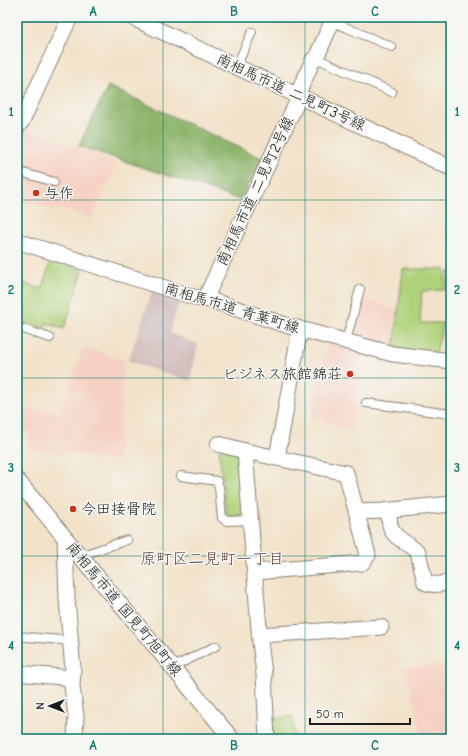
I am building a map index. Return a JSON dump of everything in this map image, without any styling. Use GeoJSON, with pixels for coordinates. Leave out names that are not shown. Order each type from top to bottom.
{"type":"FeatureCollection","features":[{"type":"Feature","properties":{"kind":"street"},"geometry":{"type":"LineString","coordinates":[[17,127],[36,91],[70,17]]}},
{"type":"Feature","properties":{"kind":"street","name":"南相馬市道 二見町3号線"},"geometry":{"type":"LineString","coordinates":[[131,17],[451,168]]}},
{"type":"Feature","properties":{"kind":"street","name":"南相馬市道 二見町2号線"},"geometry":{"type":"LineString","coordinates":[[205,299],[296,104],[313,60],[316,58],[332,19]]}},
{"type":"Feature","properties":{"kind":"street","name":"南相馬市道 青葉町線"},"geometry":{"type":"LineString","coordinates":[[17,241],[300,329],[393,354],[451,361]]}},
{"type":"Feature","properties":{"kind":"street"},"geometry":{"type":"LineString","coordinates":[[277,458],[300,329]]}},
{"type":"Feature","properties":{"kind":"street"},"geometry":{"type":"LineString","coordinates":[[218,444],[346,473],[368,555],[362,563],[255,572]]}},
{"type":"Feature","properties":{"kind":"street"},"geometry":{"type":"LineString","coordinates":[[245,450],[264,674],[267,739]]}},
{"type":"Feature","properties":{"kind":"street","name":"南相馬市道 国見町旭町線"},"geometry":{"type":"LineString","coordinates":[[17,480],[232,739]]}},
{"type":"Feature","properties":{"kind":"street"},"geometry":{"type":"LineString","coordinates":[[357,512],[451,504]]}},
{"type":"Feature","properties":{"kind":"street"},"geometry":{"type":"LineString","coordinates":[[388,510],[392,531],[396,536],[418,552],[425,582],[431,584],[451,582]]}},
{"type":"Feature","properties":{"kind":"street"},"geometry":{"type":"LineString","coordinates":[[65,538],[72,678],[76,716],[75,739]]}},
{"type":"Feature","properties":{"kind":"street"},"geometry":{"type":"LineString","coordinates":[[260,635],[381,627]]}},
{"type":"Feature","properties":{"kind":"street"},"geometry":{"type":"LineString","coordinates":[[17,673],[72,678]]}},
{"type":"Feature","properties":{"kind":"lane"},"geometry":{"type":"LineString","coordinates":[[332,19],[392,47]]}},
{"type":"Feature","properties":{"kind":"lane"},"geometry":{"type":"LineString","coordinates":[[236,67],[252,32]]}},
{"type":"Feature","properties":{"kind":"lane"},"geometry":{"type":"LineString","coordinates":[[316,58],[392,92]]}},
{"type":"Feature","properties":{"kind":"lane"},"geometry":{"type":"LineString","coordinates":[[17,171],[54,182]]}},
{"type":"Feature","properties":{"kind":"lane"},"geometry":{"type":"LineString","coordinates":[[346,341],[360,289]]}},
{"type":"Feature","properties":{"kind":"lane"},"geometry":{"type":"LineString","coordinates":[[17,327],[50,338]]}},
{"type":"Feature","properties":{"kind":"lane"},"geometry":{"type":"LineString","coordinates":[[366,403],[451,414]]}},
{"type":"Feature","properties":{"kind":"lane"},"geometry":{"type":"LineString","coordinates":[[181,476],[215,480],[219,484],[222,518],[227,521],[251,520]]}},
{"type":"Feature","properties":{"kind":"lane"},"geometry":{"type":"LineString","coordinates":[[80,556],[127,540]]}},
{"type":"Feature","properties":{"kind":"lane"},"geometry":{"type":"LineString","coordinates":[[17,636],[71,640]]}},
{"type":"Feature","properties":{"kind":"lane"},"geometry":{"type":"LineString","coordinates":[[173,667],[216,646]]}},
{"type":"Feature","properties":{"kind":"shaded area"},"geometry":{"type":"Polygon","coordinates":[[[24,127],[117,162],[92,219],[63,209],[51,210],[17,199],[23,179],[17,177],[17,137],[24,127]]]}},
{"type":"Feature","properties":{"kind":"shaded area"},"geometry":{"type":"Polygon","coordinates":[[[153,289],[180,298],[170,333],[198,344],[190,381],[128,361],[153,289]]]}},
{"type":"Feature","properties":{"kind":"shaded area"},"geometry":{"type":"Polygon","coordinates":[[[363,299],[397,309],[392,347],[354,336],[363,299]]]}},
{"type":"Feature","properties":{"kind":"shaded area"},"geometry":{"type":"Polygon","coordinates":[[[328,342],[365,351],[352,430],[312,417],[328,342]]]}},
{"type":"Feature","properties":{"kind":"shaded area"},"geometry":{"type":"Polygon","coordinates":[[[83,346],[124,360],[118,460],[29,449],[28,432],[17,432],[17,416],[20,407],[60,414],[83,346]]]}},
{"type":"Feature","properties":{"kind":"shaded area"},"geometry":{"type":"Polygon","coordinates":[[[451,664],[451,739],[423,739],[405,668],[451,664]]]}},
{"type":"Feature","properties":{"kind":"green space"},"geometry":{"type":"Polygon","coordinates":[[[108,86],[264,159],[240,200],[79,146],[108,86]]]}},
{"type":"Feature","properties":{"kind":"green space"},"geometry":{"type":"Polygon","coordinates":[[[51,260],[83,270],[64,329],[47,323],[44,328],[17,321],[17,281],[42,289],[51,260]]]}},
{"type":"Feature","properties":{"kind":"green space"},"geometry":{"type":"Polygon","coordinates":[[[403,269],[445,269],[445,290],[422,291],[420,323],[443,323],[436,354],[394,348],[403,269]]]}},
{"type":"Feature","properties":{"kind":"green space"},"geometry":{"type":"Polygon","coordinates":[[[448,272],[451,272],[451,322],[446,322],[448,272]]]}},
{"type":"Feature","properties":{"kind":"green space"},"geometry":{"type":"Polygon","coordinates":[[[219,449],[241,453],[245,513],[240,516],[226,516],[219,449]]]}},
{"type":"Feature","properties":{"kind":"green space"},"geometry":{"type":"Polygon","coordinates":[[[293,716],[295,739],[270,739],[269,719],[293,716]]]}},
{"type":"Feature","properties":{"kind":"place","name":"与作"},"geometry":{"type":"Point","coordinates":[36,193]}},
{"type":"Feature","properties":{"kind":"place","name":"ビジネス旅館錦荘"},"geometry":{"type":"Point","coordinates":[350,374]}},
{"type":"Feature","properties":{"kind":"place","name":"今田接骨院"},"geometry":{"type":"Point","coordinates":[73,509]}},
{"type":"Feature","properties":{"kind":"district","name":"原町区二見町一丁目"},"geometry":{"type":"Point","coordinates":[212,558]}}]}
